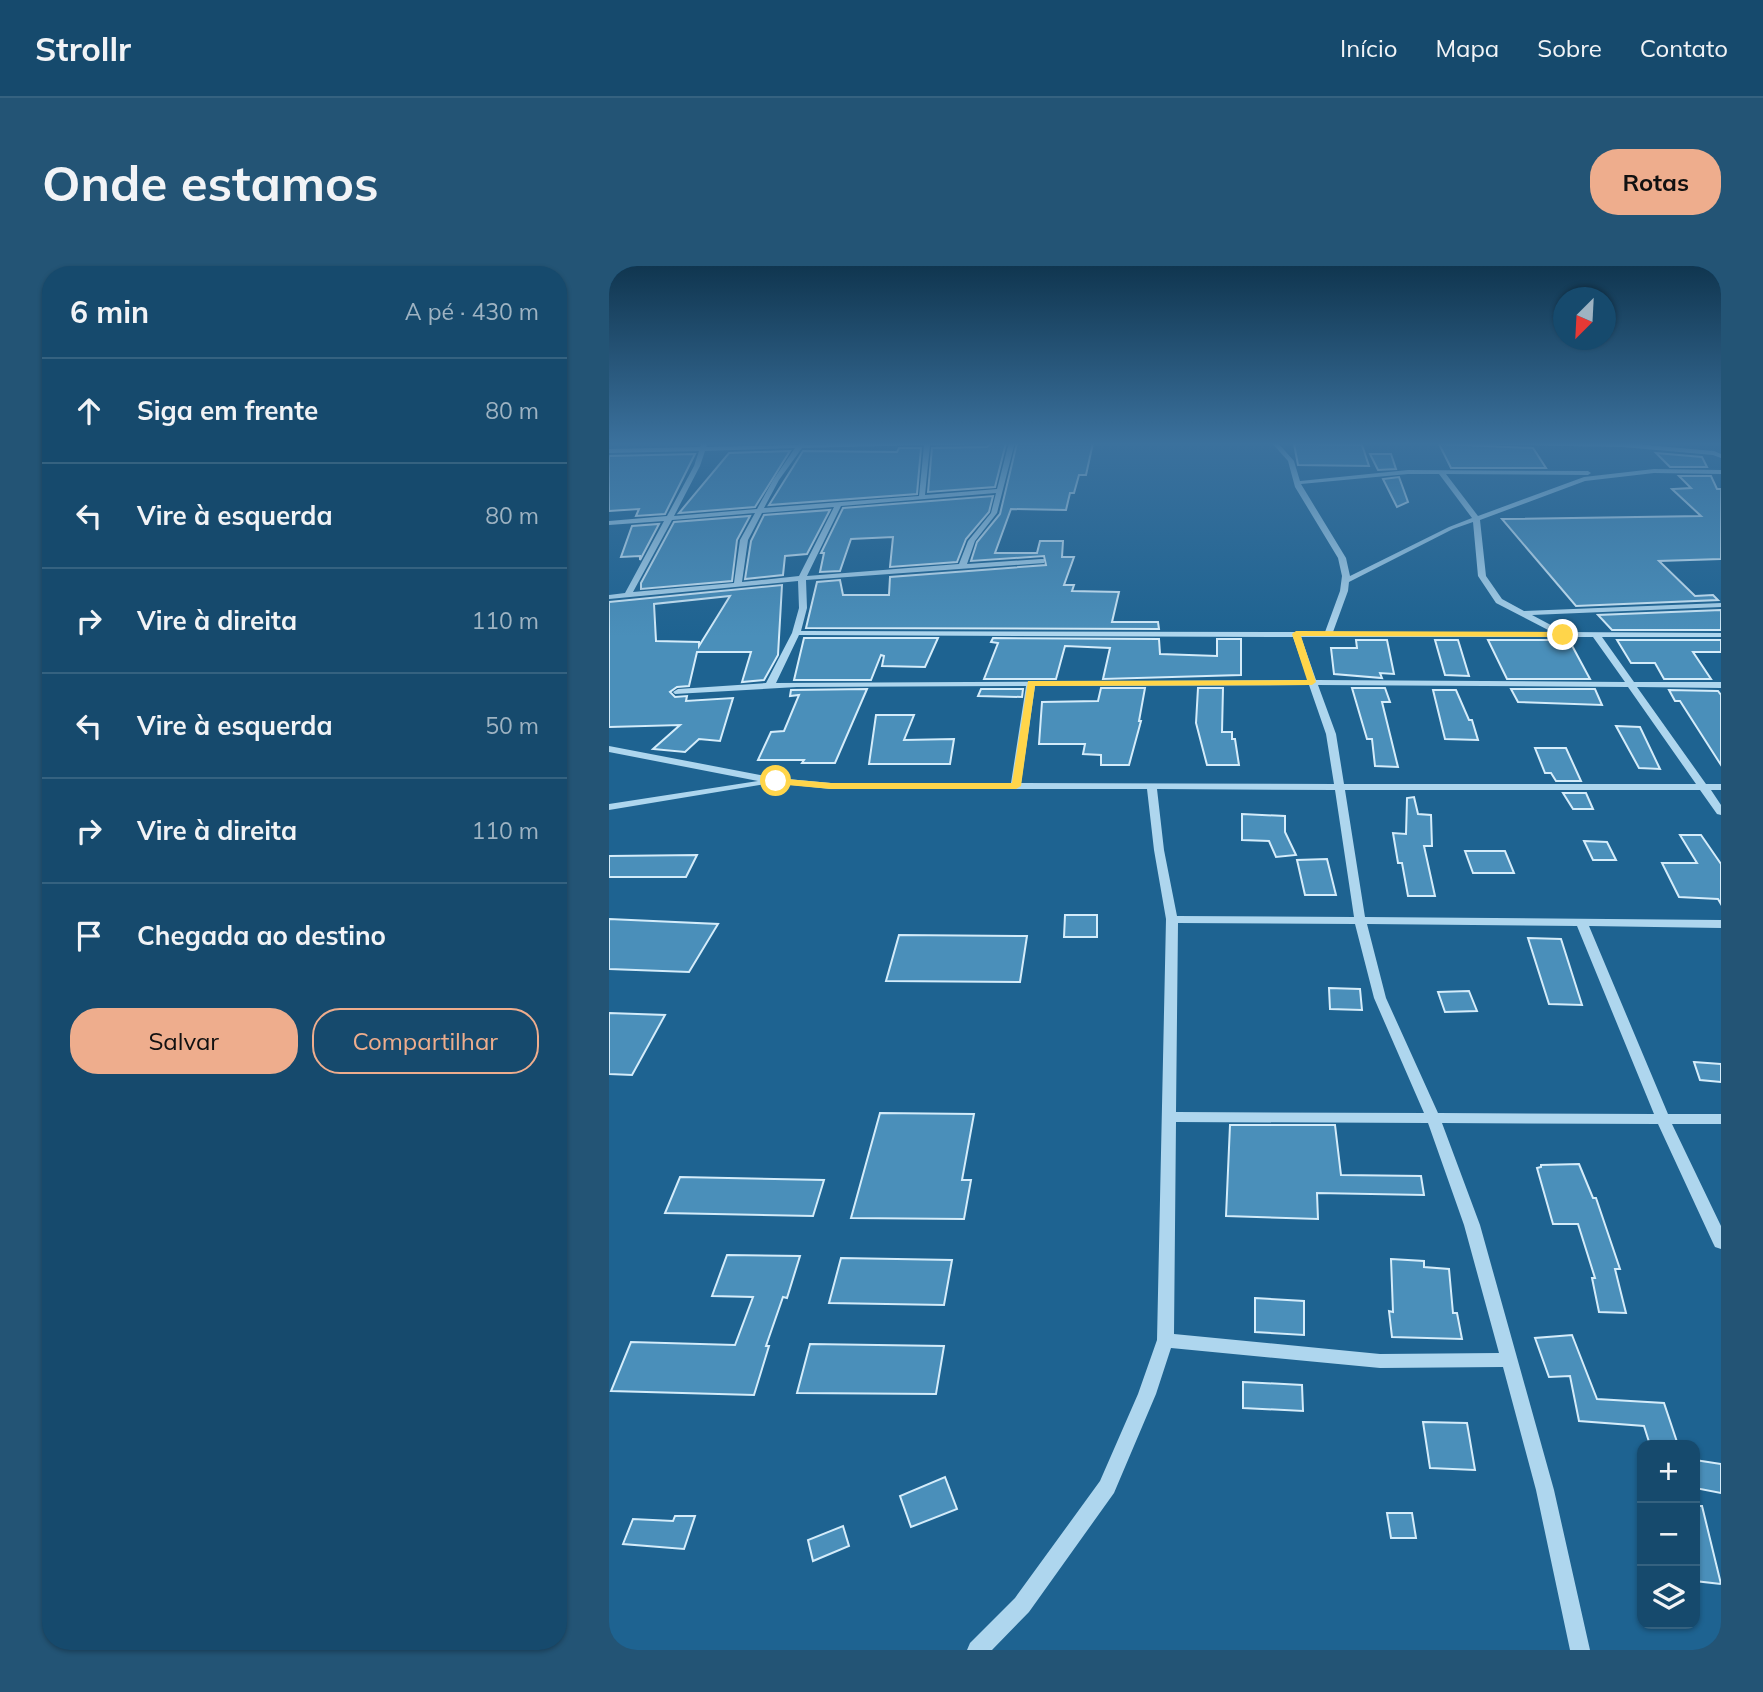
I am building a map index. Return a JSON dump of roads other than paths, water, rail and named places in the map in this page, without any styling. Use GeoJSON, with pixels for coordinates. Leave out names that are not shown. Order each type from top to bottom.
{"type":"FeatureCollection","features":[{"type":"Feature","properties":{"kind":"street"},"geometry":{"type":"LineString","coordinates":[[628,595],[676,507]]}},
{"type":"Feature","properties":{"kind":"street"},"geometry":{"type":"LineString","coordinates":[[738,585],[744,540],[760,507]]}},
{"type":"Feature","properties":{"kind":"street"},"geometry":{"type":"LineString","coordinates":[[609,523],[804,507]]}},
{"type":"Feature","properties":{"kind":"street"},"geometry":{"type":"LineString","coordinates":[[770,685],[796,633],[803,608],[802,578],[838,507]]}},
{"type":"Feature","properties":{"kind":"street"},"geometry":{"type":"LineString","coordinates":[[963,566],[972,541],[996,507]]}},
{"type":"Feature","properties":{"kind":"street"},"geometry":{"type":"LineString","coordinates":[[1310,507],[1342,558],[1345,582],[1328,634]]}},
{"type":"Feature","properties":{"kind":"street"},"geometry":{"type":"LineString","coordinates":[[1467,507],[1476,518],[1482,576],[1499,601],[1563,635]]}},
{"type":"Feature","properties":{"kind":"street"},"geometry":{"type":"LineString","coordinates":[[1345,582],[1392,556],[1507,507]]}},
{"type":"Feature","properties":{"kind":"street"},"geometry":{"type":"LineString","coordinates":[[609,597],[802,578],[1041,561]]}},
{"type":"Feature","properties":{"kind":"street"},"geometry":{"type":"LineString","coordinates":[[1521,614],[1721,605]]}},
{"type":"Feature","properties":{"kind":"street"},"geometry":{"type":"LineString","coordinates":[[796,633],[1721,635]]}},
{"type":"Feature","properties":{"kind":"street"},"geometry":{"type":"LineString","coordinates":[[1296,634],[1331,734],[1360,921],[1380,998],[1434,1120],[1472,1225],[1545,1490],[1580,1650]]}},
{"type":"Feature","properties":{"kind":"street"},"geometry":{"type":"LineString","coordinates":[[1596,635],[1721,812]]}},
{"type":"Feature","properties":{"kind":"street"},"geometry":{"type":"LineString","coordinates":[[1016,786],[1031,683]]}},
{"type":"Feature","properties":{"kind":"street"},"geometry":{"type":"LineString","coordinates":[[678,692],[770,685],[1031,683],[1721,685]]}},
{"type":"Feature","properties":{"kind":"street"},"geometry":{"type":"LineString","coordinates":[[609,749],[776,781],[831,786],[1721,787]]}},
{"type":"Feature","properties":{"kind":"street"},"geometry":{"type":"LineString","coordinates":[[609,807],[776,781]]}},
{"type":"Feature","properties":{"kind":"street"},"geometry":{"type":"LineString","coordinates":[[977,1650],[1022,1605],[1107,1487],[1147,1394],[1165,1340],[1172,919],[1159,850],[1152,786]]}},
{"type":"Feature","properties":{"kind":"street"},"geometry":{"type":"LineString","coordinates":[[1172,919],[1721,924]]}},
{"type":"Feature","properties":{"kind":"street"},"geometry":{"type":"LineString","coordinates":[[1582,923],[1663,1119],[1721,1243]]}},
{"type":"Feature","properties":{"kind":"street"},"geometry":{"type":"LineString","coordinates":[[1169,1117],[1721,1119]]}},
{"type":"Feature","properties":{"kind":"street"},"geometry":{"type":"LineString","coordinates":[[1165,1340],[1380,1361],[1509,1360]]}}]}
